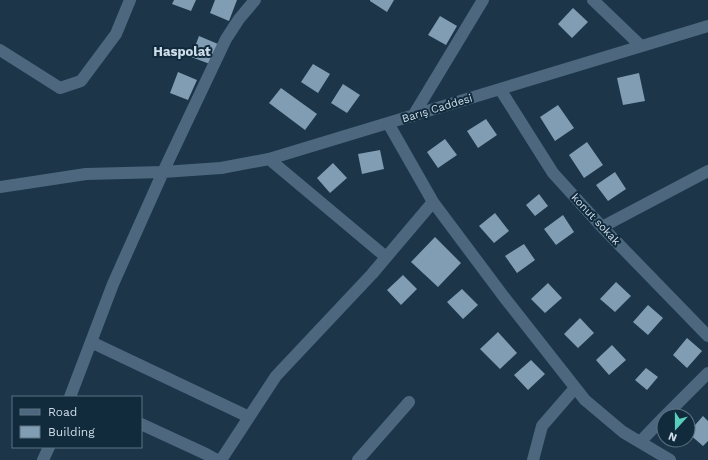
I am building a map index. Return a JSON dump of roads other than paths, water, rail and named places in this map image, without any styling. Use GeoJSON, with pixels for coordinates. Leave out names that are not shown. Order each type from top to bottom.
{"type":"FeatureCollection","features":[{"type":"Feature","properties":{"kind":"street"},"geometry":{"type":"LineString","coordinates":[[0,50],[60,88],[81,81],[116,34],[130,0]]}},
{"type":"Feature","properties":{"kind":"street"},"geometry":{"type":"LineString","coordinates":[[74,396],[91,342],[113,284],[163,172],[226,39],[239,19],[255,0]]}},
{"type":"Feature","properties":{"kind":"street"},"geometry":{"type":"LineString","coordinates":[[413,116],[483,0]]}},
{"type":"Feature","properties":{"kind":"street"},"geometry":{"type":"LineString","coordinates":[[593,0],[641,46]]}},
{"type":"Feature","properties":{"kind":"street","name":"Barış Caddesi"},"geometry":{"type":"LineString","coordinates":[[0,186],[86,174],[163,172],[222,168],[269,159],[708,26]]}},
{"type":"Feature","properties":{"kind":"street","name":"konut sokak"},"geometry":{"type":"LineString","coordinates":[[500,89],[553,174],[602,227],[708,336]]}},
{"type":"Feature","properties":{"kind":"street"},"geometry":{"type":"LineString","coordinates":[[388,123],[433,202],[504,297],[585,400],[623,432],[670,460]]}},
{"type":"Feature","properties":{"kind":"street"},"geometry":{"type":"LineString","coordinates":[[269,159],[386,257]]}},
{"type":"Feature","properties":{"kind":"street"},"geometry":{"type":"LineString","coordinates":[[602,227],[708,170]]}},
{"type":"Feature","properties":{"kind":"street"},"geometry":{"type":"LineString","coordinates":[[221,460],[276,376],[372,274],[433,202]]}},
{"type":"Feature","properties":{"kind":"street"},"geometry":{"type":"LineString","coordinates":[[91,342],[249,417]]}},
{"type":"Feature","properties":{"kind":"street"},"geometry":{"type":"LineString","coordinates":[[674,408],[708,372]]}},
{"type":"Feature","properties":{"kind":"street"},"geometry":{"type":"LineString","coordinates":[[533,460],[542,426],[575,388]]}},
{"type":"Feature","properties":{"kind":"street"},"geometry":{"type":"LineString","coordinates":[[358,460],[409,402]]}},
{"type":"Feature","properties":{"kind":"street"},"geometry":{"type":"LineString","coordinates":[[142,424],[217,460]]}},
{"type":"Feature","properties":{"kind":"street"},"geometry":{"type":"LineString","coordinates":[[640,442],[656,426]]}},
{"type":"Feature","properties":{"kind":"street"},"geometry":{"type":"LineString","coordinates":[[43,460],[48,448]]}},
{"type":"Feature","properties":{"kind":"district","name":"Haspolat"},"geometry":{"type":"Point","coordinates":[182,51]}}]}
